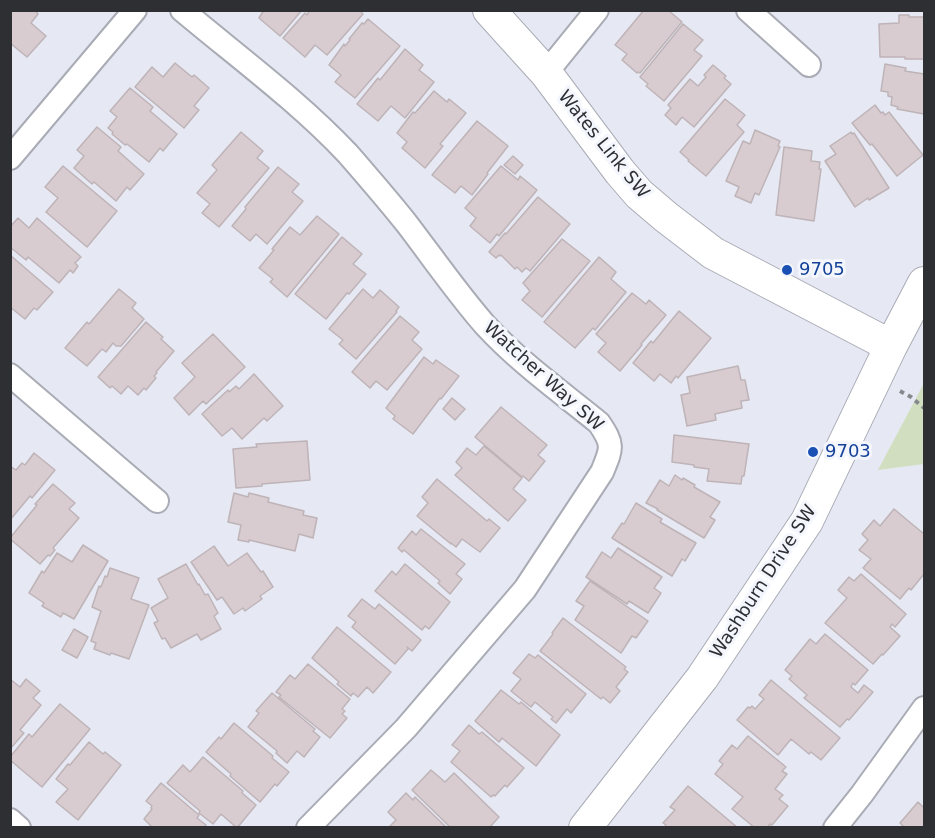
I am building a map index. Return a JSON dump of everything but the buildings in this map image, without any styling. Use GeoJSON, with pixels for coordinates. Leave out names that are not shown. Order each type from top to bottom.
{"type":"FeatureCollection","features":[{"type":"Feature","properties":{"kind":"street"},"geometry":{"type":"LineString","coordinates":[[10,159],[135,10]]}},
{"type":"Feature","properties":{"kind":"street","name":"Watcher Way SW"},"geometry":{"type":"LineString","coordinates":[[182,10],[308,115],[346,152],[375,184],[461,297],[487,327],[517,356],[599,423],[608,437],[610,453],[602,472],[525,589],[406,728],[308,828]]}},
{"type":"Feature","properties":{"kind":"street","name":"Wates Link SW"},"geometry":{"type":"LineString","coordinates":[[489,10],[546,73],[620,172],[639,194],[666,217],[713,253],[891,346]]}},
{"type":"Feature","properties":{"kind":"street"},"geometry":{"type":"LineString","coordinates":[[546,73],[597,10]]}},
{"type":"Feature","properties":{"kind":"street"},"geometry":{"type":"LineString","coordinates":[[748,10],[809,65]]}},
{"type":"Feature","properties":{"kind":"street","name":"Washburn Drive SW"},"geometry":{"type":"LineString","coordinates":[[585,828],[702,678],[807,521],[891,346],[924,283]]}},
{"type":"Feature","properties":{"kind":"street"},"geometry":{"type":"LineString","coordinates":[[10,375],[157,501]]}},
{"type":"Feature","properties":{"kind":"street"},"geometry":{"type":"LineString","coordinates":[[835,828],[924,708]]}},
{"type":"Feature","properties":{"kind":"street"},"geometry":{"type":"LineString","coordinates":[[10,820],[19,828]]}},
{"type":"Feature","properties":{"kind":"green space"},"geometry":{"type":"Polygon","coordinates":[[[924,383],[924,464],[878,470],[924,383]]]}},
{"type":"Feature","properties":{"kind":"place","name":"9705"},"geometry":{"type":"Point","coordinates":[787,270]}},
{"type":"Feature","properties":{"kind":"place","name":"9703"},"geometry":{"type":"Point","coordinates":[813,452]}}]}
